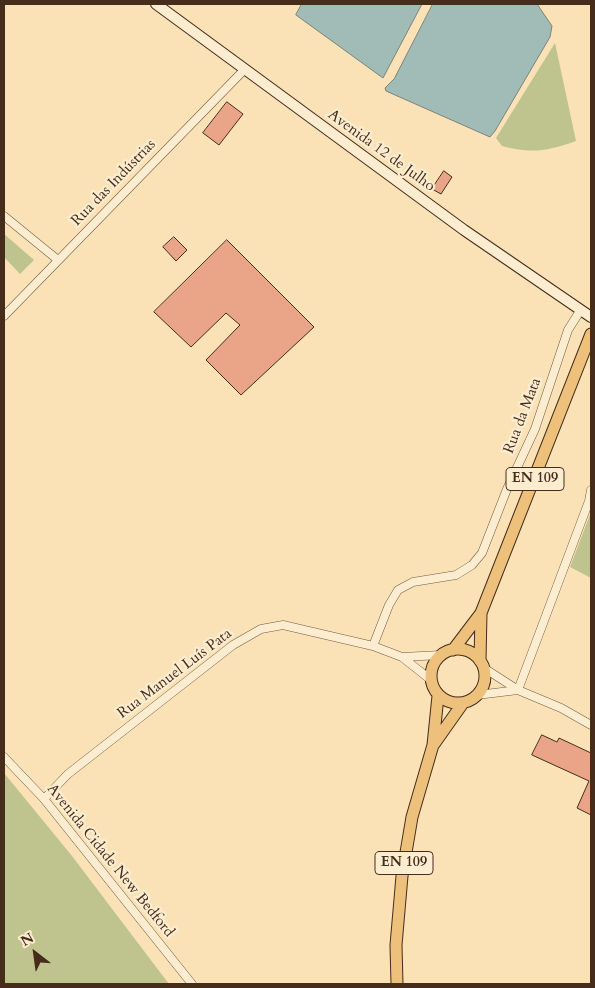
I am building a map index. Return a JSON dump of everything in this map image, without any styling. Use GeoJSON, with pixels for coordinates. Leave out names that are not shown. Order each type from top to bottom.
{"type":"FeatureCollection","features":[{"type":"Feature","properties":{"kind":"main road","name":"Avenida 12 de Julho"},"geometry":{"type":"LineString","coordinates":[[156,4],[456,224],[591,317]]}},
{"type":"Feature","properties":{"kind":"main road","name":"EN 109"},"geometry":{"type":"LineString","coordinates":[[481,613],[589,339]]}},
{"type":"Feature","properties":{"kind":"main road"},"geometry":{"type":"LineString","coordinates":[[453,650],[481,613]]}},
{"type":"Feature","properties":{"kind":"main road"},"geometry":{"type":"LineString","coordinates":[[481,613],[484,682],[477,695],[471,700],[454,704],[438,696],[433,688],[431,671],[441,655],[453,650],[468,652],[482,665]]}},
{"type":"Feature","properties":{"kind":"main road"},"geometry":{"type":"LineString","coordinates":[[433,745],[438,696]]}},
{"type":"Feature","properties":{"kind":"main road"},"geometry":{"type":"LineString","coordinates":[[433,745],[463,703]]}},
{"type":"Feature","properties":{"kind":"main road","name":"EN 109"},"geometry":{"type":"LineString","coordinates":[[397,984],[396,945],[402,876],[412,817],[433,745]]}},
{"type":"Feature","properties":{"kind":"street","name":"Rua das Indústrias"},"geometry":{"type":"LineString","coordinates":[[4,316],[244,70]]}},
{"type":"Feature","properties":{"kind":"street"},"geometry":{"type":"LineString","coordinates":[[4,216],[58,260]]}},
{"type":"Feature","properties":{"kind":"street","name":"Rua da Mata"},"geometry":{"type":"LineString","coordinates":[[373,646],[389,605],[398,590],[413,582],[456,574],[472,565],[482,552],[507,489],[535,429],[568,330],[580,311]]}},
{"type":"Feature","properties":{"kind":"street"},"geometry":{"type":"LineString","coordinates":[[518,690],[589,501],[591,490]]}},
{"type":"Feature","properties":{"kind":"street","name":"Rua Manuel Luís Pata"},"geometry":{"type":"LineString","coordinates":[[44,799],[68,774],[232,645],[261,629],[283,625],[373,646],[402,657]]}},
{"type":"Feature","properties":{"kind":"street"},"geometry":{"type":"LineString","coordinates":[[402,657],[441,655]]}},
{"type":"Feature","properties":{"kind":"street"},"geometry":{"type":"LineString","coordinates":[[402,657],[431,680]]}},
{"type":"Feature","properties":{"kind":"street"},"geometry":{"type":"LineString","coordinates":[[482,665],[518,690],[561,708],[591,725]]}},
{"type":"Feature","properties":{"kind":"street"},"geometry":{"type":"LineString","coordinates":[[477,695],[518,690]]}},
{"type":"Feature","properties":{"kind":"street","name":"Avenida Cidade New Bedford"},"geometry":{"type":"LineString","coordinates":[[4,757],[44,799],[192,984]]}},
{"type":"Feature","properties":{"kind":"green space"},"geometry":{"type":"Polygon","coordinates":[[[555,43],[576,141],[557,147],[531,151],[502,146],[496,138],[555,43]]]}},
{"type":"Feature","properties":{"kind":"green space"},"geometry":{"type":"Polygon","coordinates":[[[4,234],[34,260],[20,274],[4,257],[4,234]]]}},
{"type":"Feature","properties":{"kind":"green space"},"geometry":{"type":"Polygon","coordinates":[[[591,512],[591,578],[570,567],[591,512]]]}},
{"type":"Feature","properties":{"kind":"green space"},"geometry":{"type":"Polygon","coordinates":[[[4,773],[72,856],[169,984],[4,984],[4,773]]]}},
{"type":"Feature","properties":{"kind":"water"},"geometry":{"type":"Polygon","coordinates":[[[302,4],[422,4],[383,78],[296,15],[302,4]]]}},
{"type":"Feature","properties":{"kind":"water"},"geometry":{"type":"Polygon","coordinates":[[[433,4],[537,4],[552,26],[550,37],[490,137],[386,91],[385,88],[394,79],[433,4]]]}},
{"type":"Feature","properties":{"kind":"building"},"geometry":{"type":"Polygon","coordinates":[[[227,102],[243,114],[219,145],[203,133],[227,102]]]}},
{"type":"Feature","properties":{"kind":"building"},"geometry":{"type":"Polygon","coordinates":[[[444,171],[452,177],[441,194],[432,189],[444,171]]]}},
{"type":"Feature","properties":{"kind":"building"},"geometry":{"type":"Polygon","coordinates":[[[174,237],[187,250],[176,261],[163,247],[174,237]]]}},
{"type":"Feature","properties":{"kind":"building"},"geometry":{"type":"Polygon","coordinates":[[[227,240],[314,327],[241,395],[206,360],[240,325],[226,313],[191,347],[154,312],[227,240]]]}},
{"type":"Feature","properties":{"kind":"building"},"geometry":{"type":"Polygon","coordinates":[[[542,735],[557,742],[559,738],[591,753],[591,815],[577,808],[589,781],[532,755],[542,735]]]}}]}
